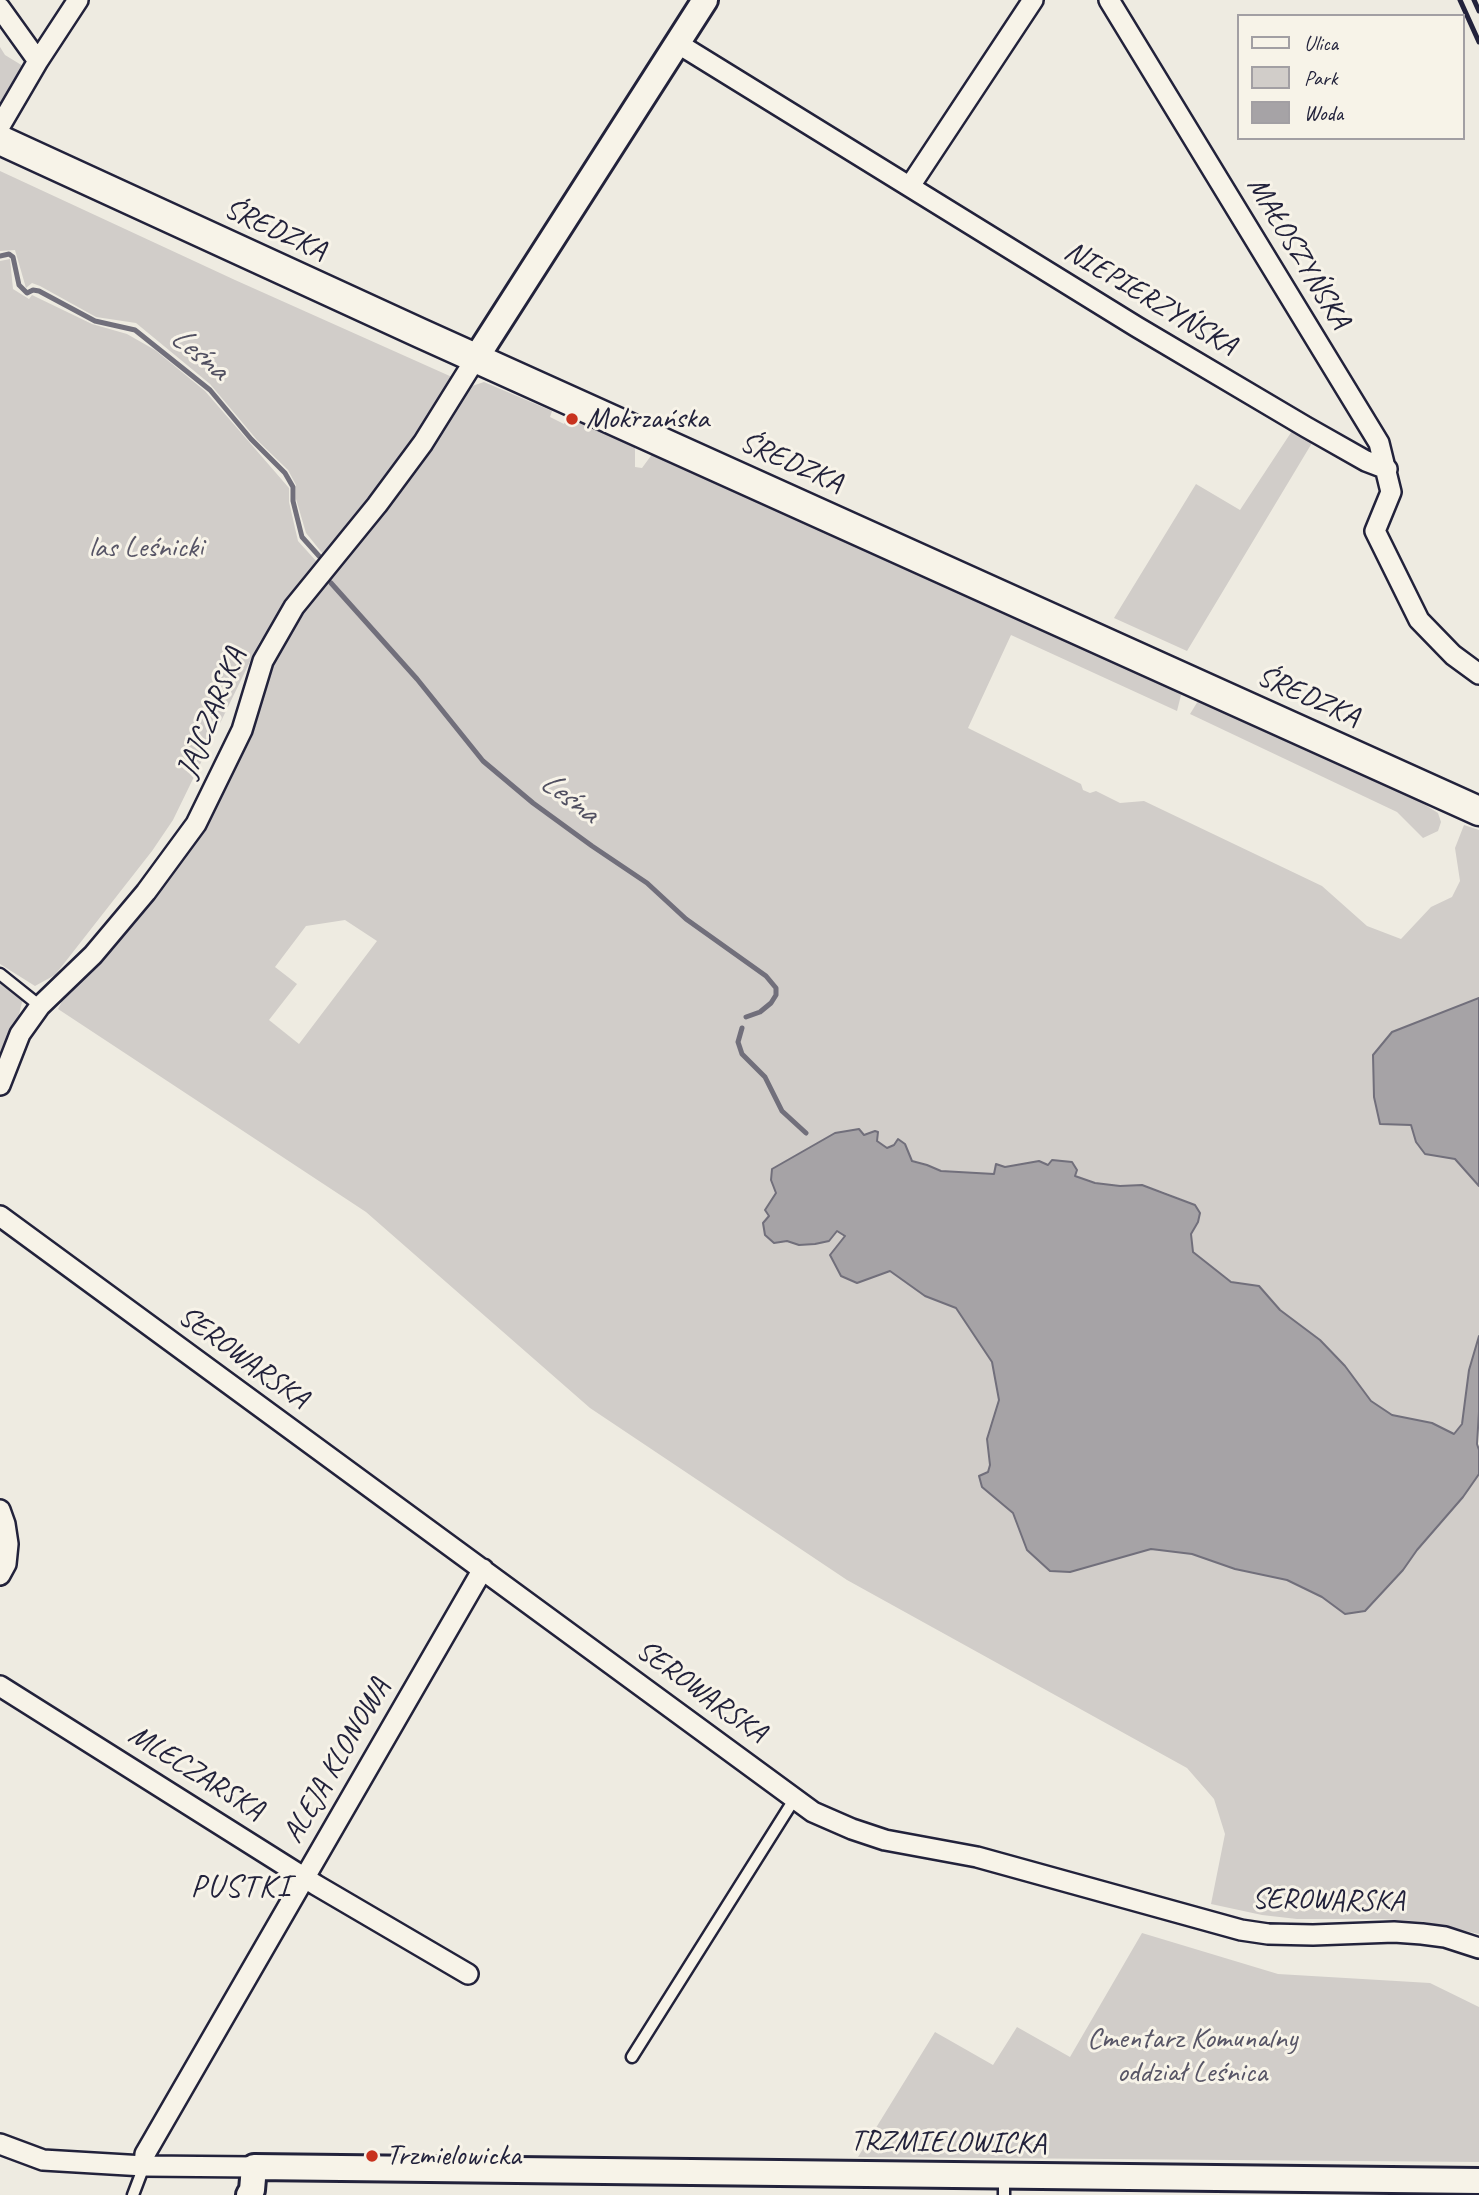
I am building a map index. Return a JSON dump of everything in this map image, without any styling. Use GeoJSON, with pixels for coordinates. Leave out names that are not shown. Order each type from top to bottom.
{"type":"FeatureCollection","features":[{"type":"Feature","properties":{"kind":"main road","name":"ŚREDZKA"},"geometry":{"type":"LineString","coordinates":[[0,139],[476,358],[1479,811]]}},
{"type":"Feature","properties":{"kind":"street"},"geometry":{"type":"LineString","coordinates":[[0,126],[78,0]]}},
{"type":"Feature","properties":{"kind":"street"},"geometry":{"type":"LineString","coordinates":[[476,358],[705,0]]}},
{"type":"Feature","properties":{"kind":"street"},"geometry":{"type":"LineString","coordinates":[[909,186],[1033,0]]}},
{"type":"Feature","properties":{"kind":"street","name":"MAŁOSZYŃSKA"},"geometry":{"type":"LineString","coordinates":[[1109,0],[1379,443],[1387,468]]}},
{"type":"Feature","properties":{"kind":"street"},"geometry":{"type":"LineString","coordinates":[[0,8],[38,61]]}},
{"type":"Feature","properties":{"kind":"street","name":"NIEPIERZYŃSKA"},"geometry":{"type":"LineString","coordinates":[[677,43],[1283,414],[1366,461],[1387,468]]}},
{"type":"Feature","properties":{"kind":"street","name":"JAJCZARSKA"},"geometry":{"type":"LineString","coordinates":[[0,1085],[20,1034],[40,1006],[93,955],[146,892],[196,824],[242,730],[263,661],[294,607],[377,505],[423,443],[476,358]]}},
{"type":"Feature","properties":{"kind":"street"},"geometry":{"type":"LineString","coordinates":[[1387,468],[1391,492],[1375,531],[1419,620],[1453,654],[1479,674]]}},
{"type":"Feature","properties":{"kind":"street","name":"SEROWARSKA"},"geometry":{"type":"LineString","coordinates":[[0,1216],[813,1812],[885,1840],[977,1857],[1241,1930],[1268,1934],[1313,1935],[1394,1931],[1445,1937],[1479,1948]]}},
{"type":"Feature","properties":{"kind":"street"},"geometry":{"type":"LineString","coordinates":[[0,1510],[8,1544],[6,1564],[0,1575]]}},
{"type":"Feature","properties":{"kind":"street","name":"ALEJA KLONOWA"},"geometry":{"type":"LineString","coordinates":[[144,2166],[145,2154],[483,1569]]}},
{"type":"Feature","properties":{"kind":"street","name":"MLECZARSKA"},"geometry":{"type":"LineString","coordinates":[[0,1686],[305,1878],[468,1974]]}},
{"type":"Feature","properties":{"kind":"street","name":"TRZMIELOWICKA"},"geometry":{"type":"LineString","coordinates":[[0,2144],[43,2160],[144,2166],[1004,2185],[1243,2180],[1479,2181]]}},
{"type":"Feature","properties":{"kind":"street"},"geometry":{"type":"LineString","coordinates":[[249,2195],[254,2167]]}},
{"type":"Feature","properties":{"kind":"lane"},"geometry":{"type":"LineString","coordinates":[[0,974],[40,1006]]}},
{"type":"Feature","properties":{"kind":"lane"},"geometry":{"type":"LineString","coordinates":[[632,2057],[795,1798]]}},
{"type":"Feature","properties":{"kind":"lane"},"geometry":{"type":"LineString","coordinates":[[133,2195],[144,2166]]}},
{"type":"Feature","properties":{"kind":"green space"},"geometry":{"type":"Polygon","coordinates":[[[0,47],[5,55],[23,66],[0,103],[0,47]]]}},
{"type":"Feature","properties":{"kind":"green space"},"geometry":{"type":"Polygon","coordinates":[[[0,171],[452,377],[397,463],[323,554],[306,533],[296,499],[296,485],[288,470],[257,440],[210,384],[136,323],[96,317],[32,283],[26,288],[15,250],[0,251],[0,171]]]}},
{"type":"Feature","properties":{"kind":"green space","name":"las Leśnicki"},"geometry":{"type":"Polygon","coordinates":[[[10,259],[13,289],[29,299],[32,295],[92,324],[127,334],[155,350],[205,391],[289,488],[289,502],[298,541],[317,562],[259,643],[173,820],[55,975],[35,986],[0,964],[0,261],[10,259]]]}},
{"type":"Feature","properties":{"kind":"green space"},"geometry":{"type":"Polygon","coordinates":[[[484,382],[552,411],[550,417],[564,424],[568,416],[635,445],[635,467],[642,468],[653,453],[1168,686],[1181,695],[1177,711],[1011,635],[968,728],[1081,784],[1083,790],[1090,793],[1096,791],[1120,803],[1144,801],[1322,886],[1367,926],[1401,939],[1431,907],[1452,897],[1460,881],[1455,848],[1464,825],[1479,830],[1479,998],[1462,1004],[1411,1125],[1416,1142],[1425,1154],[1455,1159],[1479,1186],[1479,1336],[1469,1370],[1462,1424],[1453,1434],[1432,1423],[1392,1415],[1371,1401],[1345,1366],[1320,1340],[1280,1310],[1259,1286],[1231,1282],[1206,1264],[1193,1252],[1191,1234],[1198,1222],[1195,1205],[1164,1192],[1142,1185],[1095,1183],[1048,1165],[1005,1167],[994,1174],[941,1171],[912,1161],[905,1144],[898,1139],[894,1145],[887,1148],[864,1135],[835,1133],[790,1159],[771,1180],[776,1193],[765,1209],[775,1243],[787,1241],[799,1245],[837,1230],[846,1235],[830,1255],[841,1276],[857,1283],[890,1271],[925,1296],[956,1308],[993,1362],[999,1400],[987,1439],[990,1465],[988,1473],[979,1476],[982,1487],[1013,1513],[1027,1550],[1070,1572],[1151,1549],[1192,1554],[1236,1569],[1287,1580],[1322,1597],[1345,1614],[1365,1611],[1403,1570],[1479,1474],[1479,1934],[1425,1922],[1297,1919],[1211,1904],[1225,1834],[1214,1799],[1187,1768],[847,1580],[590,1408],[366,1212],[58,1009],[73,980],[174,867],[268,659],[298,610],[469,387],[484,382]],[[345,920],[306,926],[275,967],[297,984],[269,1020],[299,1044],[377,941],[345,920]]]}},
{"type":"Feature","properties":{"kind":"green space"},"geometry":{"type":"Polygon","coordinates":[[[1292,431],[1312,443],[1187,651],[1114,618],[1196,484],[1240,510],[1292,431]]]}},
{"type":"Feature","properties":{"kind":"green space"},"geometry":{"type":"Polygon","coordinates":[[[1198,701],[1411,796],[1438,813],[1441,822],[1438,831],[1423,838],[1397,812],[1190,714],[1198,701]]]}},
{"type":"Feature","properties":{"kind":"green space"},"geometry":{"type":"Polygon","coordinates":[[[0,978],[24,994],[17,1023],[0,1057],[0,978]]]}},
{"type":"Feature","properties":{"kind":"green space","name":"Cmentarz Komunalny oddział Leśnica"},"geometry":{"type":"Polygon","coordinates":[[[1142,1933],[1278,1974],[1430,1983],[1479,2007],[1479,2162],[858,2157],[935,2032],[993,2065],[1017,2027],[1070,2057],[1142,1933]]]}},
{"type":"Feature","properties":{"kind":"water"},"geometry":{"type":"Polygon","coordinates":[[[1479,998],[1479,1186],[1455,1159],[1425,1154],[1416,1142],[1411,1125],[1380,1124],[1374,1097],[1373,1055],[1392,1032],[1479,998]]]}},
{"type":"Feature","properties":{"kind":"water"},"geometry":{"type":"Polygon","coordinates":[[[859,1129],[864,1135],[878,1132],[877,1141],[887,1148],[894,1145],[898,1139],[905,1144],[912,1161],[941,1171],[994,1174],[996,1164],[1005,1167],[1039,1161],[1048,1165],[1052,1160],[1072,1162],[1077,1170],[1075,1176],[1095,1183],[1142,1185],[1195,1205],[1200,1213],[1191,1234],[1193,1252],[1231,1282],[1259,1286],[1280,1310],[1320,1340],[1345,1366],[1371,1401],[1392,1415],[1432,1423],[1454,1434],[1462,1424],[1469,1370],[1479,1336],[1479,1474],[1403,1570],[1365,1611],[1345,1614],[1322,1597],[1287,1580],[1235,1569],[1192,1554],[1151,1549],[1070,1572],[1050,1571],[1027,1550],[1013,1513],[982,1487],[979,1476],[988,1472],[990,1465],[987,1439],[999,1400],[992,1362],[956,1308],[925,1296],[890,1271],[857,1283],[841,1276],[830,1255],[845,1236],[837,1231],[829,1241],[799,1245],[787,1241],[774,1243],[765,1235],[763,1223],[769,1216],[765,1210],[776,1193],[771,1180],[772,1169],[835,1133],[859,1129]]]}},
{"type":"Feature","properties":{"kind":"waterway","name":"Leśna"},"geometry":{"type":"LineString","coordinates":[[0,256],[9,254],[13,257],[19,285],[27,293],[39,291],[95,321],[135,330],[210,390],[251,439],[285,473],[293,487],[293,501],[302,537],[319,556]]}},
{"type":"Feature","properties":{"kind":"waterway","name":"Leśna"},"geometry":{"type":"LineString","coordinates":[[331,583],[417,679],[483,761],[533,803],[647,883],[686,919],[766,976],[776,988],[776,995],[760,1012],[746,1017]]}},
{"type":"Feature","properties":{"kind":"waterway","name":"Leśna"},"geometry":{"type":"LineString","coordinates":[[742,1028],[738,1042],[742,1054],[765,1077],[782,1111],[806,1133]]}},
{"type":"Feature","properties":{"kind":"railway"},"geometry":{"type":"LineString","coordinates":[[1460,0],[1479,42]]}},
{"type":"Feature","properties":{"kind":"railway"},"geometry":{"type":"LineString","coordinates":[[1474,0],[1479,11]]}},
{"type":"Feature","properties":{"kind":"place","name":"Mokrzańska"},"geometry":{"type":"Point","coordinates":[572,419]}},
{"type":"Feature","properties":{"kind":"place","name":"Trzmielowicka"},"geometry":{"type":"Point","coordinates":[372,2156]}},
{"type":"Feature","properties":{"kind":"district","name":"PUSTKI"},"geometry":{"type":"Point","coordinates":[241,1888]}}]}
